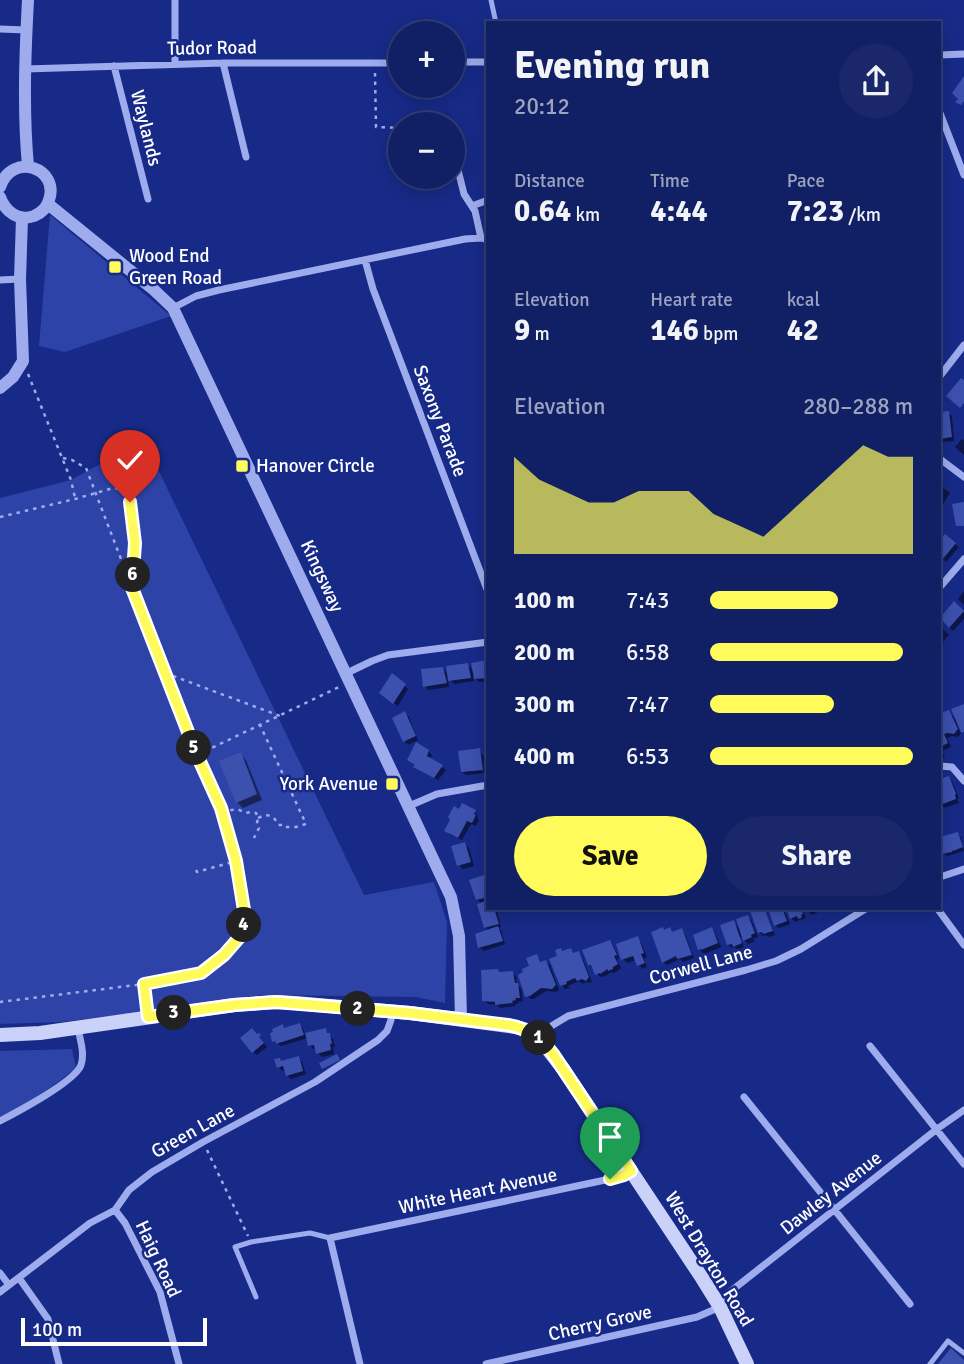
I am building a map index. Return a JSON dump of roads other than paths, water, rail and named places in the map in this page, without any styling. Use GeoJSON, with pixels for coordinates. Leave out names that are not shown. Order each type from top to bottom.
{"type":"FeatureCollection","features":[{"type":"Feature","properties":{"kind":"main road"},"geometry":{"type":"LineString","coordinates":[[0,1035],[40,1033],[234,1005],[276,1002],[461,1019],[516,1027],[530,1031],[539,1038]]}},
{"type":"Feature","properties":{"kind":"main road","name":"West Drayton Road"},"geometry":{"type":"LineString","coordinates":[[539,1038],[553,1054],[719,1305],[747,1364]]}},
{"type":"Feature","properties":{"kind":"street"},"geometry":{"type":"LineString","coordinates":[[28,0],[24,69],[28,166]]}},
{"type":"Feature","properties":{"kind":"street"},"geometry":{"type":"LineString","coordinates":[[175,0],[175,64]]}},
{"type":"Feature","properties":{"kind":"street"},"geometry":{"type":"LineString","coordinates":[[0,29],[26,30]]}},
{"type":"Feature","properties":{"kind":"street"},"geometry":{"type":"LineString","coordinates":[[941,55],[964,54]]}},
{"type":"Feature","properties":{"kind":"street"},"geometry":{"type":"LineString","coordinates":[[465,62],[486,62]]}},
{"type":"Feature","properties":{"kind":"street"},"geometry":{"type":"LineString","coordinates":[[223,63],[246,157]]}},
{"type":"Feature","properties":{"kind":"street","name":"Tudor Road"},"geometry":{"type":"LineString","coordinates":[[24,69],[223,63],[388,63]]}},
{"type":"Feature","properties":{"kind":"street","name":"Waylands"},"geometry":{"type":"LineString","coordinates":[[114,66],[148,199]]}},
{"type":"Feature","properties":{"kind":"street"},"geometry":{"type":"LineString","coordinates":[[941,116],[964,175]]}},
{"type":"Feature","properties":{"kind":"street"},"geometry":{"type":"LineString","coordinates":[[0,197],[7,210],[22,218],[38,214],[48,204],[51,193],[49,182],[43,173],[28,166],[15,168],[1,181]]}},
{"type":"Feature","properties":{"kind":"street"},"geometry":{"type":"LineString","coordinates":[[173,308],[196,296],[211,292],[465,239],[484,239],[463,189]]}},
{"type":"Feature","properties":{"kind":"street"},"geometry":{"type":"LineString","coordinates":[[472,206],[486,201]]}},
{"type":"Feature","properties":{"kind":"street","name":"Kingsway"},"geometry":{"type":"LineString","coordinates":[[48,204],[173,308],[443,877],[455,912],[460,948],[461,1019]]}},
{"type":"Feature","properties":{"kind":"street"},"geometry":{"type":"LineString","coordinates":[[0,388],[13,377],[23,361],[20,279],[22,218]]}},
{"type":"Feature","properties":{"kind":"street","name":"Saxony Parade"},"geometry":{"type":"LineString","coordinates":[[365,260],[373,289],[486,587]]}},
{"type":"Feature","properties":{"kind":"street"},"geometry":{"type":"LineString","coordinates":[[0,279],[20,279]]}},
{"type":"Feature","properties":{"kind":"street"},"geometry":{"type":"LineString","coordinates":[[941,375],[964,345]]}},
{"type":"Feature","properties":{"kind":"street"},"geometry":{"type":"LineString","coordinates":[[941,460],[964,477]]}},
{"type":"Feature","properties":{"kind":"street"},"geometry":{"type":"LineString","coordinates":[[941,586],[964,558]]}},
{"type":"Feature","properties":{"kind":"street"},"geometry":{"type":"LineString","coordinates":[[349,678],[372,661],[388,656],[486,642]]}},
{"type":"Feature","properties":{"kind":"street"},"geometry":{"type":"LineString","coordinates":[[941,766],[952,767],[964,781]]}},
{"type":"Feature","properties":{"kind":"street"},"geometry":{"type":"LineString","coordinates":[[409,806],[437,794],[486,785]]}},
{"type":"Feature","properties":{"kind":"street"},"geometry":{"type":"LineString","coordinates":[[941,877],[964,869]]}},
{"type":"Feature","properties":{"kind":"street","name":"Corwell Lane"},"geometry":{"type":"LineString","coordinates":[[539,1038],[552,1025],[568,1016],[746,971],[789,955],[864,910]]}},
{"type":"Feature","properties":{"kind":"street"},"geometry":{"type":"LineString","coordinates":[[938,910],[964,945]]}},
{"type":"Feature","properties":{"kind":"street","name":"Green Lane"},"geometry":{"type":"LineString","coordinates":[[0,1292],[90,1223],[115,1210],[122,1198],[140,1181],[168,1161],[315,1082],[378,1040],[387,1031],[391,1012]]}},
{"type":"Feature","properties":{"kind":"street"},"geometry":{"type":"LineString","coordinates":[[0,1121],[69,1079],[80,1068],[83,1055],[78,1028]]}},
{"type":"Feature","properties":{"kind":"street"},"geometry":{"type":"LineString","coordinates":[[870,1046],[964,1164]]}},
{"type":"Feature","properties":{"kind":"street"},"geometry":{"type":"LineString","coordinates":[[744,1097],[910,1304]]}},
{"type":"Feature","properties":{"kind":"street","name":"Dawley Avenue"},"geometry":{"type":"LineString","coordinates":[[719,1305],[964,1110]]}},
{"type":"Feature","properties":{"kind":"street","name":"White Heart Avenue"},"geometry":{"type":"LineString","coordinates":[[330,1238],[610,1179],[631,1171]]}},
{"type":"Feature","properties":{"kind":"street","name":"Haig Road"},"geometry":{"type":"LineString","coordinates":[[115,1210],[125,1223],[160,1292],[179,1364]]}},
{"type":"Feature","properties":{"kind":"street"},"geometry":{"type":"LineString","coordinates":[[330,1238],[360,1364]]}},
{"type":"Feature","properties":{"kind":"street"},"geometry":{"type":"LineString","coordinates":[[0,1273],[9,1285]]}},
{"type":"Feature","properties":{"kind":"street"},"geometry":{"type":"LineString","coordinates":[[19,1278],[48,1319],[59,1364]]}},
{"type":"Feature","properties":{"kind":"street","name":"Cherry Grove"},"geometry":{"type":"LineString","coordinates":[[486,1364],[697,1317],[719,1305]]}},
{"type":"Feature","properties":{"kind":"lane"},"geometry":{"type":"LineString","coordinates":[[491,0],[496,21]]}},
{"type":"Feature","properties":{"kind":"lane"},"geometry":{"type":"LineString","coordinates":[[256,1297],[235,1247],[310,1233],[330,1238]]}},
{"type":"Feature","properties":{"kind":"lane"},"geometry":{"type":"LineString","coordinates":[[930,1364],[948,1341],[964,1353]]}},
{"type":"Feature","properties":{"kind":"place","name":"Wood End Green Road"},"geometry":{"type":"Point","coordinates":[115,267]}},
{"type":"Feature","properties":{"kind":"place","name":"Hanover Circle"},"geometry":{"type":"Point","coordinates":[242,466]}},
{"type":"Feature","properties":{"kind":"place","name":"York Avenue"},"geometry":{"type":"Point","coordinates":[392,784]}}]}
